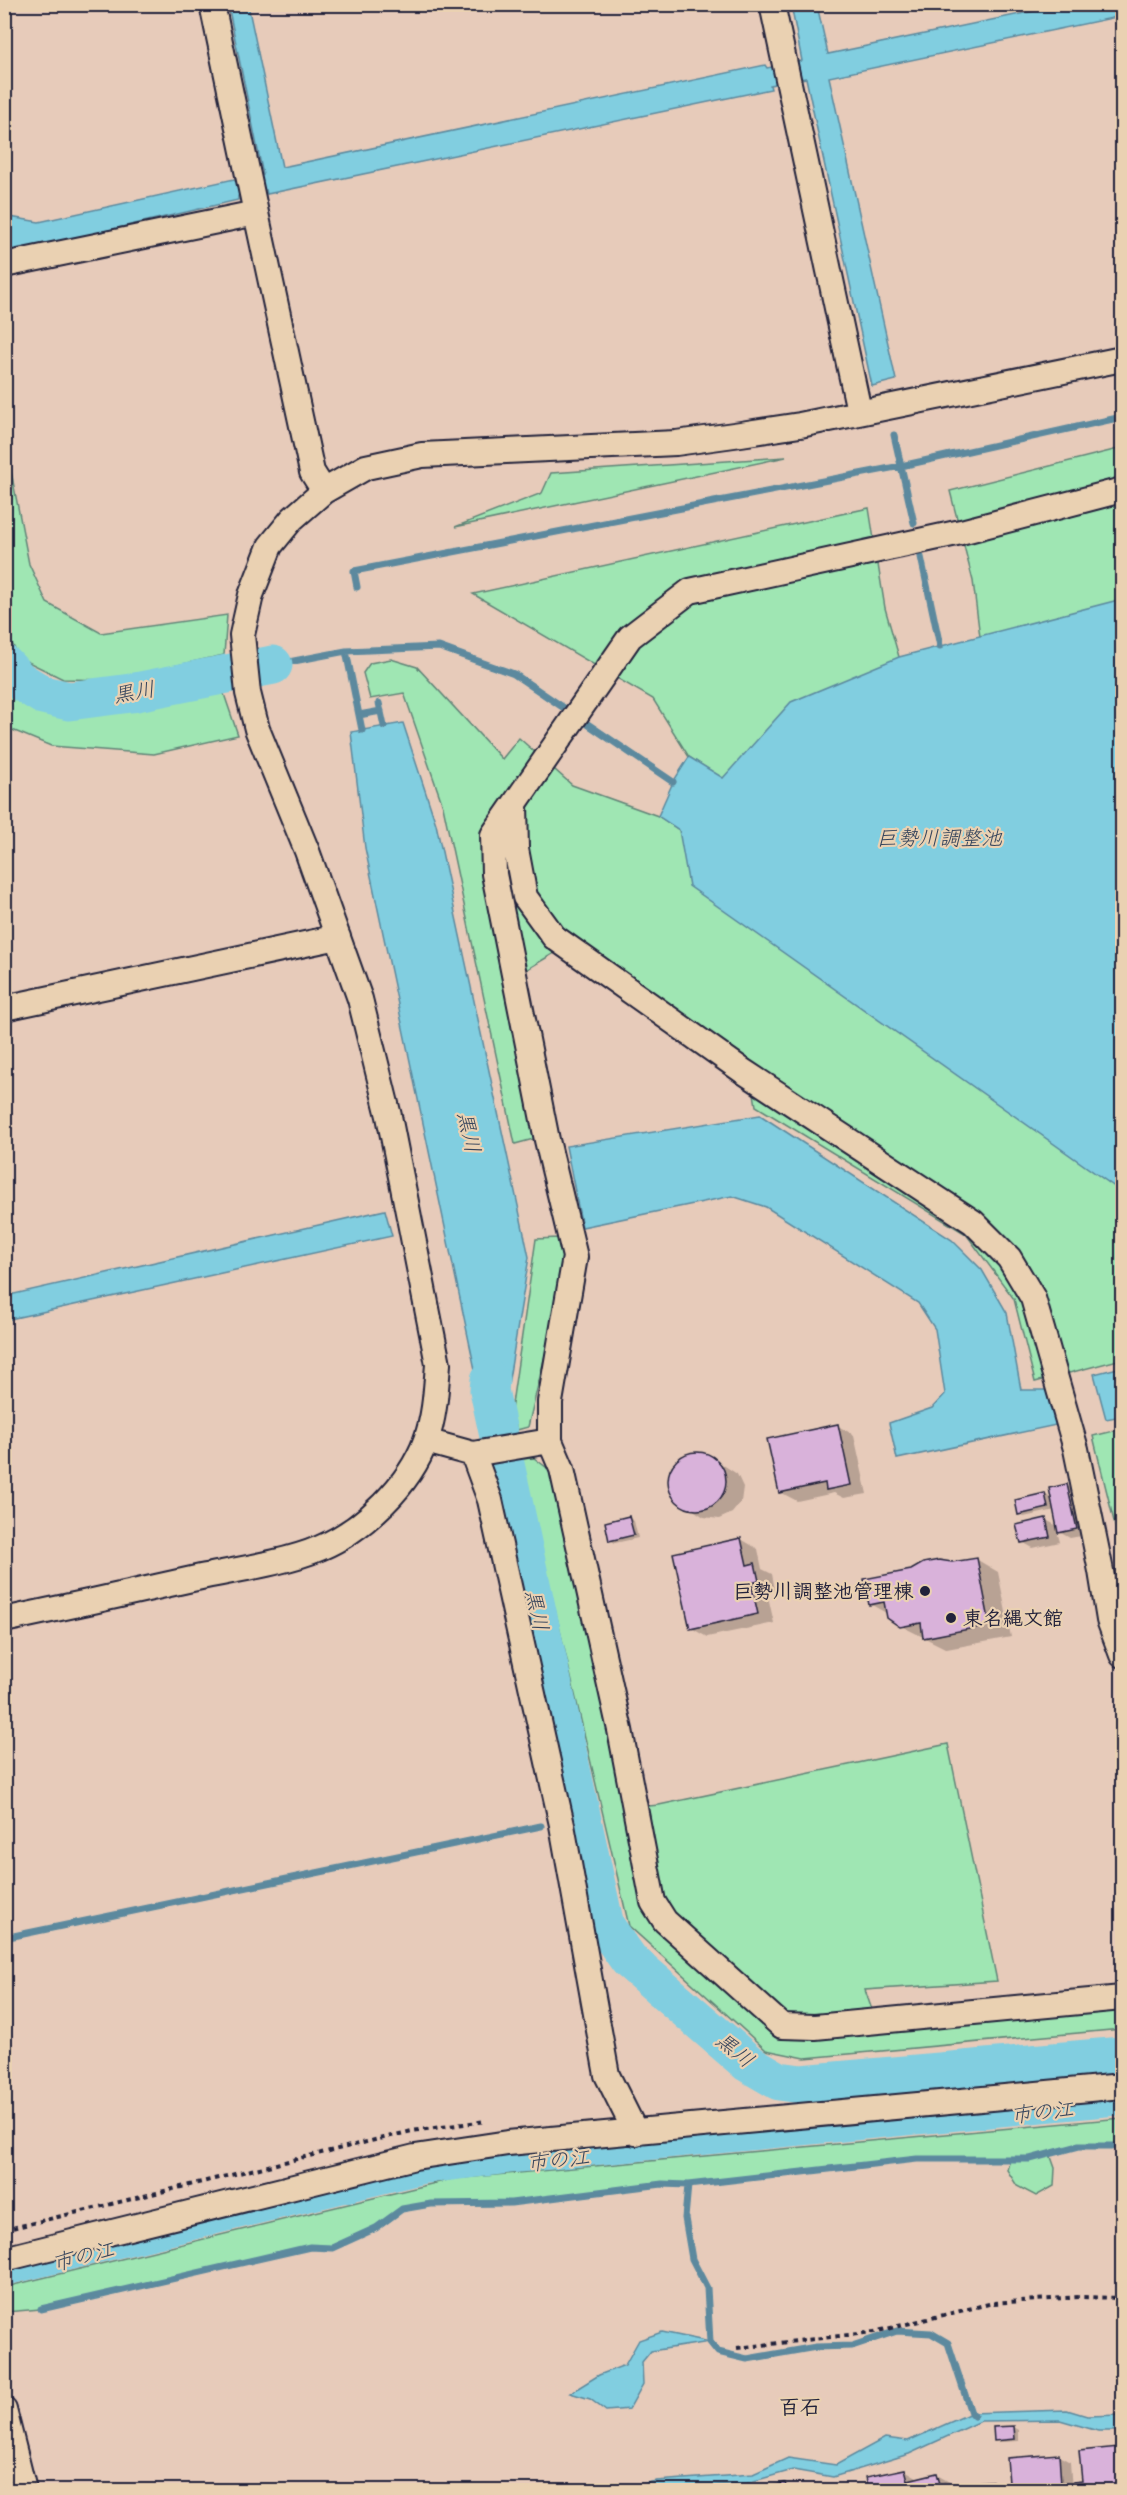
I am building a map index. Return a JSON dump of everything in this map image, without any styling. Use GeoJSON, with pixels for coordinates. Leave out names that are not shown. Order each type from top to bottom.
{"type":"FeatureCollection","features":[{"type":"Feature","properties":{"kind":"street"},"geometry":{"type":"LineString","coordinates":[[212,4],[312,472],[324,491]]}},
{"type":"Feature","properties":{"kind":"street"},"geometry":{"type":"LineString","coordinates":[[772,4],[859,411]]}},
{"type":"Feature","properties":{"kind":"street"},"geometry":{"type":"LineString","coordinates":[[4,265],[255,207]]}},
{"type":"Feature","properties":{"kind":"street"},"geometry":{"type":"LineString","coordinates":[[4,1620],[319,1549],[353,1531],[383,1505],[401,1484],[426,1441],[436,1397],[438,1364],[389,1116],[360,999],[307,851],[257,729],[248,693],[242,635],[251,595],[270,546],[292,519],[324,491],[366,467],[422,455],[676,443],[800,425],[859,411],[1122,359]]}},
{"type":"Feature","properties":{"kind":"street"},"geometry":{"type":"LineString","coordinates":[[1122,490],[961,532],[690,591],[630,637],[493,835],[494,874],[547,1140],[575,1257],[550,1402],[550,1441],[562,1469],[626,1729],[653,1902],[665,1921],[782,2026],[815,2027],[1122,1998]]}},
{"type":"Feature","properties":{"kind":"street"},"geometry":{"type":"LineString","coordinates":[[515,804],[516,849],[525,897],[554,937],[743,1071],[973,1222],[1009,1258],[1033,1298],[1076,1449],[1109,1620],[1122,1655]]}},
{"type":"Feature","properties":{"kind":"street"},"geometry":{"type":"LineString","coordinates":[[4,1008],[338,937]]}},
{"type":"Feature","properties":{"kind":"street"},"geometry":{"type":"LineString","coordinates":[[426,1441],[473,1454],[550,1441]]}},
{"type":"Feature","properties":{"kind":"street"},"geometry":{"type":"LineString","coordinates":[[473,1454],[490,1500],[562,1825],[607,2074],[636,2133]]}},
{"type":"Feature","properties":{"kind":"street"},"geometry":{"type":"LineString","coordinates":[[4,2259],[415,2157],[508,2143],[636,2133],[1122,2086]]}},
{"type":"Feature","properties":{"kind":"street"},"geometry":{"type":"LineString","coordinates":[[4,2410],[24,2490]]}},
{"type":"Feature","properties":{"kind":"path"},"geometry":{"type":"LineString","coordinates":[[737,2348],[874,2332],[993,2303],[1079,2297],[1122,2298]]}},
{"type":"Feature","properties":{"kind":"green space"},"geometry":{"type":"Polygon","coordinates":[[[4,435],[29,564],[47,603],[101,633],[227,615],[224,655],[109,680],[63,679],[20,658],[5,631],[4,435]]]}},
{"type":"Feature","properties":{"kind":"green space"},"geometry":{"type":"Polygon","coordinates":[[[1122,448],[1122,1025],[978,705],[980,637],[973,581],[950,491],[1122,448]]]}},
{"type":"Feature","properties":{"kind":"green space"},"geometry":{"type":"Polygon","coordinates":[[[786,457],[455,527],[542,493],[551,473],[786,457]]]}},
{"type":"Feature","properties":{"kind":"green space"},"geometry":{"type":"Polygon","coordinates":[[[869,508],[885,608],[899,657],[940,726],[1122,1094],[1122,1359],[1035,1382],[1014,1299],[966,1234],[756,1106],[753,1087],[556,952],[509,980],[541,1137],[515,1144],[443,806],[404,693],[370,699],[363,673],[370,663],[391,659],[417,667],[502,759],[519,738],[572,785],[658,816],[679,830],[722,778],[689,757],[653,699],[473,594],[869,508]]]}},
{"type":"Feature","properties":{"kind":"green space"},"geometry":{"type":"Polygon","coordinates":[[[5,677],[13,688],[57,707],[103,710],[222,688],[238,735],[154,754],[51,746],[5,727],[5,677]]]}},
{"type":"Feature","properties":{"kind":"green space"},"geometry":{"type":"Polygon","coordinates":[[[558,1238],[566,1267],[528,1427],[517,1430],[511,1411],[536,1239],[558,1238]]]}},
{"type":"Feature","properties":{"kind":"green space"},"geometry":{"type":"Polygon","coordinates":[[[1122,1429],[1122,1554],[1093,1436],[1122,1429]]]}},
{"type":"Feature","properties":{"kind":"green space"},"geometry":{"type":"Polygon","coordinates":[[[534,1458],[559,1477],[629,1808],[659,1805],[948,1744],[997,1981],[865,1990],[872,2010],[1122,1986],[1122,2029],[805,2058],[766,2050],[629,1926],[520,1459],[534,1458]]]}},
{"type":"Feature","properties":{"kind":"green space"},"geometry":{"type":"Polygon","coordinates":[[[1122,2118],[1122,2146],[1079,2146],[1050,2154],[1055,2168],[1054,2186],[1036,2196],[1017,2186],[1007,2170],[1010,2159],[917,2159],[688,2185],[662,2184],[511,2203],[431,2204],[402,2209],[376,2228],[332,2248],[310,2247],[41,2309],[5,2312],[5,2287],[452,2179],[1122,2118]]]}},
{"type":"Feature","properties":{"kind":"water"},"geometry":{"type":"Polygon","coordinates":[[[228,5],[248,5],[282,167],[765,65],[767,68],[802,61],[791,5],[817,5],[828,54],[1063,5],[1122,5],[1122,16],[829,77],[896,380],[872,386],[806,78],[770,85],[771,89],[267,194],[266,190],[238,196],[238,200],[14,252],[5,250],[4,200],[10,217],[39,222],[234,179],[235,181],[263,175],[228,5]]]}},
{"type":"Feature","properties":{"kind":"water","name":"巨勢川調整池"},"geometry":{"type":"Polygon","coordinates":[[[1122,599],[1122,1192],[689,886],[679,830],[658,816],[673,782],[689,757],[723,778],[791,702],[899,657],[1122,599]]]}},
{"type":"Feature","properties":{"kind":"water"},"geometry":{"type":"Polygon","coordinates":[[[403,723],[436,824],[529,1257],[504,1410],[507,1428],[489,1436],[365,848],[351,732],[403,723]]]}},
{"type":"Feature","properties":{"kind":"water"},"geometry":{"type":"Polygon","coordinates":[[[760,1115],[952,1240],[982,1270],[1007,1313],[1021,1390],[1046,1390],[1056,1425],[897,1459],[889,1423],[932,1408],[945,1394],[935,1329],[918,1303],[766,1207],[732,1196],[582,1227],[566,1146],[760,1115]]]}},
{"type":"Feature","properties":{"kind":"water"},"geometry":{"type":"Polygon","coordinates":[[[385,1210],[392,1236],[5,1320],[5,1296],[385,1210]]]}},
{"type":"Feature","properties":{"kind":"water"},"geometry":{"type":"Polygon","coordinates":[[[1122,1367],[1122,1416],[1106,1419],[1094,1374],[1122,1367]]]}},
{"type":"Feature","properties":{"kind":"water"},"geometry":{"type":"Polygon","coordinates":[[[662,2332],[710,2342],[651,2351],[642,2362],[643,2384],[629,2409],[606,2411],[590,2399],[570,2393],[599,2375],[625,2365],[639,2340],[662,2332]]]}},
{"type":"Feature","properties":{"kind":"water"},"geometry":{"type":"Polygon","coordinates":[[[1067,2410],[1087,2416],[1122,2415],[1122,2431],[1098,2431],[1060,2420],[981,2421],[909,2454],[833,2477],[793,2470],[747,2483],[703,2486],[696,2490],[617,2490],[656,2481],[753,2474],[788,2458],[836,2465],[885,2438],[908,2441],[971,2413],[1067,2410]]]}},
{"type":"Feature","properties":{"kind":"building"},"geometry":{"type":"Polygon","coordinates":[[[838,1424],[851,1485],[826,1490],[825,1483],[779,1493],[767,1439],[838,1424]]]}},
{"type":"Feature","properties":{"kind":"building"},"geometry":{"type":"Polygon","coordinates":[[[691,1452],[703,1452],[718,1460],[726,1475],[726,1487],[718,1502],[703,1510],[691,1510],[676,1502],[668,1487],[668,1475],[676,1460],[691,1452]]]}},
{"type":"Feature","properties":{"kind":"building"},"geometry":{"type":"Polygon","coordinates":[[[1067,1484],[1077,1529],[1058,1533],[1049,1488],[1067,1484]]]}},
{"type":"Feature","properties":{"kind":"building"},"geometry":{"type":"Polygon","coordinates":[[[1045,1493],[1048,1508],[1018,1515],[1015,1500],[1045,1493]]]}},
{"type":"Feature","properties":{"kind":"building"},"geometry":{"type":"Polygon","coordinates":[[[629,1516],[634,1535],[609,1541],[605,1522],[629,1516]]]}},
{"type":"Feature","properties":{"kind":"building"},"geometry":{"type":"Polygon","coordinates":[[[1046,1518],[1050,1537],[1021,1543],[1016,1525],[1046,1518]]]}},
{"type":"Feature","properties":{"kind":"building"},"geometry":{"type":"Polygon","coordinates":[[[741,1538],[747,1565],[755,1563],[759,1581],[751,1583],[758,1614],[690,1629],[673,1553],[741,1538]]]}},
{"type":"Feature","properties":{"kind":"building","name":"巨勢川調整池管理棟"},"geometry":{"type":"Polygon","coordinates":[[[977,1558],[990,1625],[923,1638],[921,1623],[900,1627],[887,1618],[884,1602],[869,1605],[864,1579],[911,1570],[923,1563],[939,1560],[952,1562],[977,1558]]]}},
{"type":"Feature","properties":{"kind":"building"},"geometry":{"type":"Polygon","coordinates":[[[1014,2426],[1015,2439],[994,2441],[993,2427],[1014,2426]]]}},
{"type":"Feature","properties":{"kind":"building"},"geometry":{"type":"Polygon","coordinates":[[[1119,2447],[1122,2490],[1073,2490],[1073,2482],[1082,2481],[1079,2451],[1119,2447]]]}},
{"type":"Feature","properties":{"kind":"building"},"geometry":{"type":"Polygon","coordinates":[[[1059,2454],[1061,2485],[1044,2486],[1045,2490],[1033,2490],[1032,2487],[998,2490],[998,2483],[1009,2483],[1007,2458],[1059,2454]]]}},
{"type":"Feature","properties":{"kind":"building"},"geometry":{"type":"Polygon","coordinates":[[[905,2469],[908,2480],[937,2473],[940,2484],[945,2483],[947,2490],[891,2490],[889,2483],[884,2484],[885,2490],[869,2490],[866,2477],[905,2469]]]}},
{"type":"Feature","properties":{"kind":"building"},"geometry":{"type":"Polygon","coordinates":[[[992,2481],[992,2490],[957,2490],[956,2483],[992,2481]]]}},
{"type":"Feature","properties":{"kind":"building"},"geometry":{"type":"Polygon","coordinates":[[[785,2483],[787,2490],[755,2490],[785,2483]]]}},
{"type":"Feature","properties":{"kind":"waterway"},"geometry":{"type":"LineString","coordinates":[[357,587],[354,571],[901,466],[1122,417]]}},
{"type":"Feature","properties":{"kind":"waterway"},"geometry":{"type":"LineString","coordinates":[[894,435],[914,523]]}},
{"type":"Feature","properties":{"kind":"waterway"},"geometry":{"type":"LineString","coordinates":[[921,557],[940,646]]}},
{"type":"Feature","properties":{"kind":"waterway"},"geometry":{"type":"LineString","coordinates":[[346,651],[439,647],[514,674],[673,782]]}},
{"type":"Feature","properties":{"kind":"waterway"},"geometry":{"type":"LineString","coordinates":[[273,665],[346,651],[362,730]]}},
{"type":"Feature","properties":{"kind":"waterway","name":"黒川"},"geometry":{"type":"LineString","coordinates":[[4,664],[20,681],[43,695],[69,701],[131,693],[273,665]]}},
{"type":"Feature","properties":{"kind":"waterway"},"geometry":{"type":"LineString","coordinates":[[379,703],[384,726]]}},
{"type":"Feature","properties":{"kind":"waterway"},"geometry":{"type":"LineString","coordinates":[[359,715],[381,711]]}},
{"type":"Feature","properties":{"kind":"waterway","name":"黒川"},"geometry":{"type":"LineString","coordinates":[[490,1380],[489,1390],[605,1926],[629,1960],[748,2063],[779,2081],[801,2084],[1122,2056]]}},
{"type":"Feature","properties":{"kind":"waterway"},"geometry":{"type":"LineString","coordinates":[[4,1938],[541,1826]]}},
{"type":"Feature","properties":{"kind":"waterway","name":"市の江"},"geometry":{"type":"LineString","coordinates":[[4,2275],[422,2173],[513,2162],[1122,2104]]}},
{"type":"Feature","properties":{"kind":"waterway"},"geometry":{"type":"LineString","coordinates":[[41,2309],[310,2247],[332,2248],[376,2228],[402,2209],[431,2204],[511,2203],[662,2184],[688,2185],[917,2159],[1030,2159],[1079,2146],[1122,2146]]}},
{"type":"Feature","properties":{"kind":"waterway"},"geometry":{"type":"LineString","coordinates":[[688,2185],[685,2218],[692,2259],[707,2288],[710,2342],[718,2352],[747,2359],[816,2347],[852,2346],[897,2331],[931,2333],[948,2343],[971,2413],[974,2416]]}},
{"type":"Feature","properties":{"kind":"place","name":"巨勢川調整池管理棟"},"geometry":{"type":"Point","coordinates":[925,1591]}},
{"type":"Feature","properties":{"kind":"place","name":"東名縄文館"},"geometry":{"type":"Point","coordinates":[951,1618]}},
{"type":"Feature","properties":{"kind":"district","name":"百石"},"geometry":{"type":"Point","coordinates":[800,2407]}}]}
